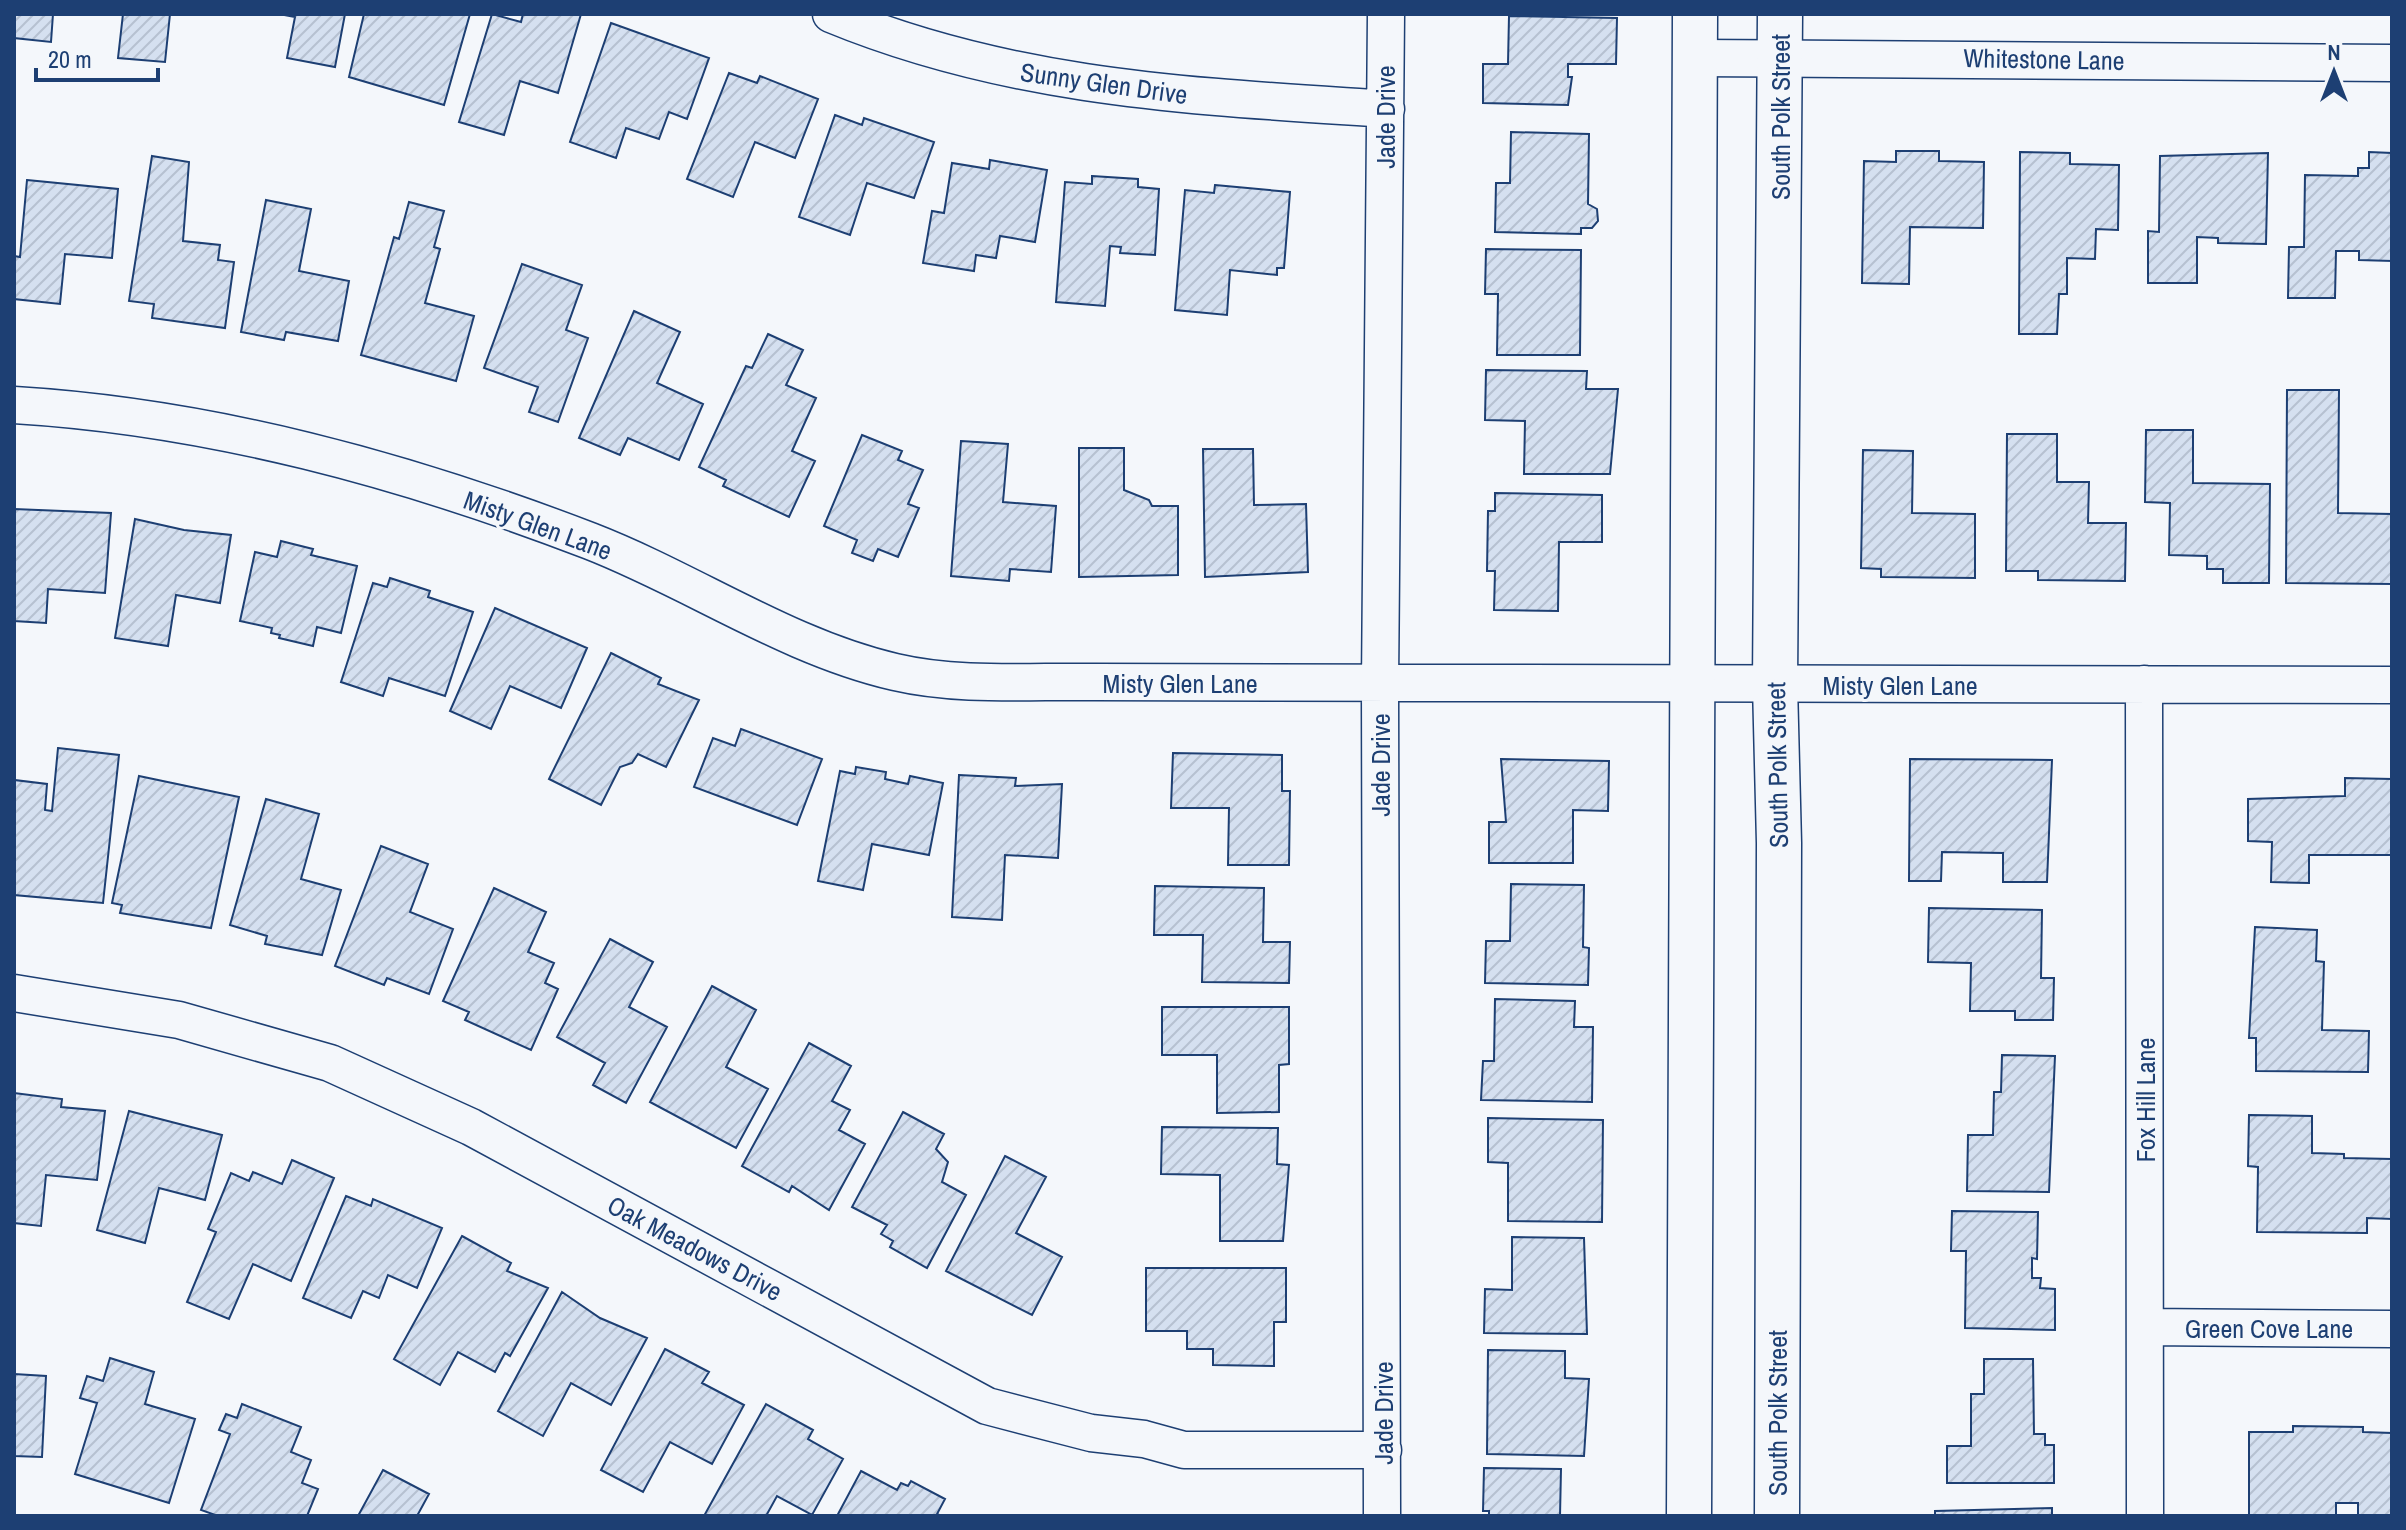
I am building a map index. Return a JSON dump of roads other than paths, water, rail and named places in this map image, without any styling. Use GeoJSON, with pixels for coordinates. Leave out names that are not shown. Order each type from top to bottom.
{"type":"FeatureCollection","features":[{"type":"Feature","properties":{"kind":"main road"},"geometry":{"type":"LineString","coordinates":[[1689,1516],[1695,14]]}},
{"type":"Feature","properties":{"kind":"main road","name":"South Polk Street"},"geometry":{"type":"LineString","coordinates":[[1777,1516],[1779,843],[1775,685],[1780,14]]}},
{"type":"Feature","properties":{"kind":"street","name":"Sunny Glen Drive"},"geometry":{"type":"LineString","coordinates":[[831,14],[976,64],[1143,92],[1386,109]]}},
{"type":"Feature","properties":{"kind":"street","name":"Jade Drive"},"geometry":{"type":"LineString","coordinates":[[1382,1516],[1380,684],[1386,14]]}},
{"type":"Feature","properties":{"kind":"street","name":"Whitestone Lane"},"geometry":{"type":"LineString","coordinates":[[1695,58],[2392,63]]}},
{"type":"Feature","properties":{"kind":"street","name":"Misty Glen Lane"},"geometry":{"type":"LineString","coordinates":[[14,405],[170,422],[289,445],[460,495],[591,542],[828,652],[897,673],[957,680],[1380,684],[2392,685]]}},
{"type":"Feature","properties":{"kind":"street","name":"Fox Hill Lane"},"geometry":{"type":"LineString","coordinates":[[2144,684],[2145,1516]]}},
{"type":"Feature","properties":{"kind":"street","name":"Oak Meadows Drive"},"geometry":{"type":"LineString","coordinates":[[14,993],[179,1020],[330,1063],[471,1127],[987,1406],[1091,1433],[1144,1439],[1184,1450],[1383,1450]]}},
{"type":"Feature","properties":{"kind":"street","name":"Green Cove Lane"},"geometry":{"type":"LineString","coordinates":[[2146,1327],[2392,1329]]}}]}
